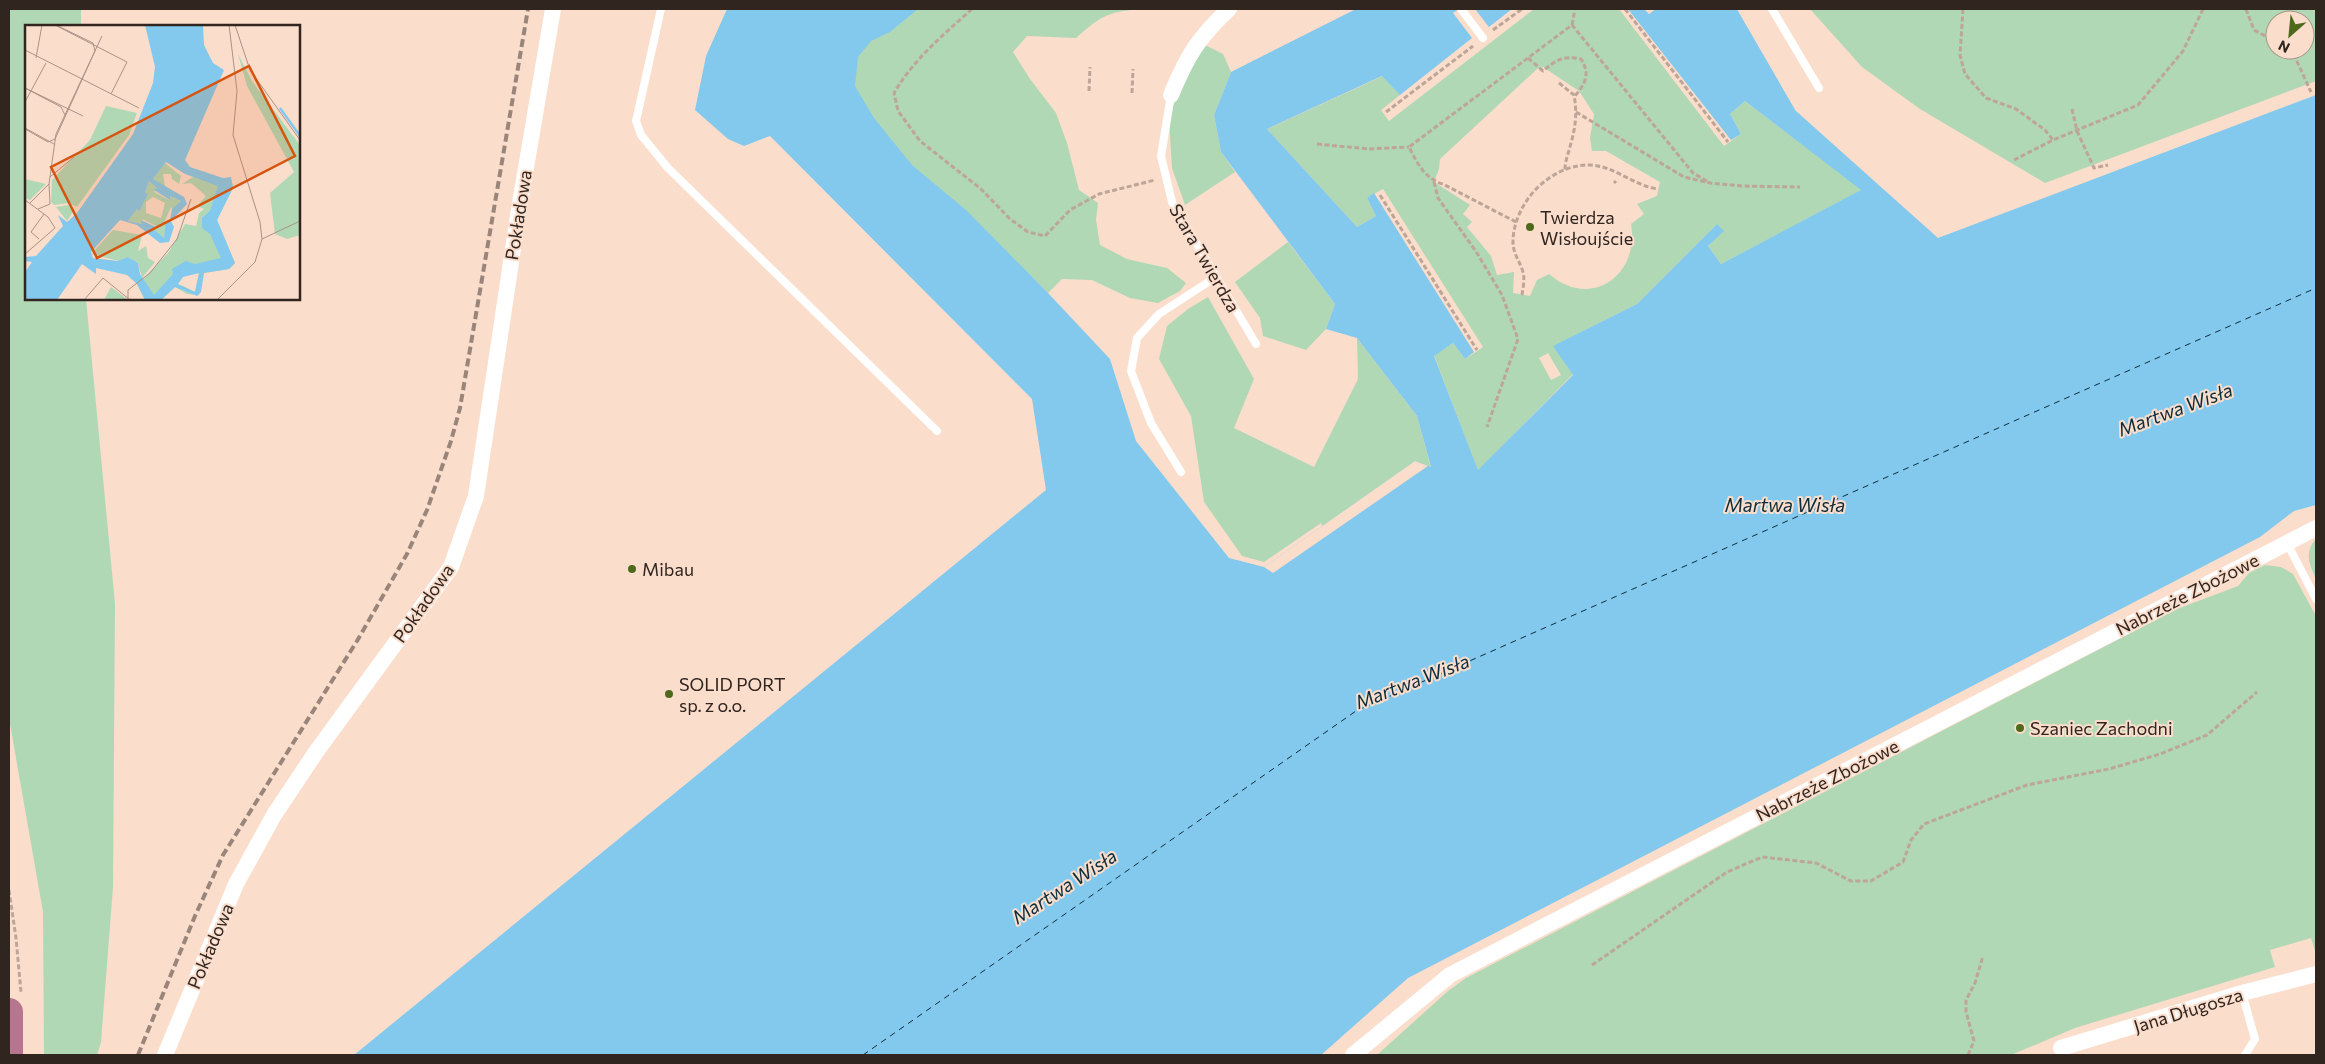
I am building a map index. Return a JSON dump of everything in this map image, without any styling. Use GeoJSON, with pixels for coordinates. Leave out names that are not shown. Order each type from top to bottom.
{"type":"FeatureCollection","features":[{"type":"Feature","properties":{"kind":"highway"},"geometry":{"type":"LineString","coordinates":[[9,1055],[15,1003]]}},
{"type":"Feature","properties":{"kind":"street","name":"Pokładowa"},"geometry":{"type":"LineString","coordinates":[[165,1055],[236,884],[274,815],[316,752],[451,567],[476,496],[519,209],[553,9]]}},
{"type":"Feature","properties":{"kind":"street","name":"Stara Twierdza"},"geometry":{"type":"LineString","coordinates":[[1171,95],[1184,64],[1205,32],[1229,9]]}},
{"type":"Feature","properties":{"kind":"street","name":"Nabrzeże Zbożowe"},"geometry":{"type":"LineString","coordinates":[[1353,1055],[1450,975],[2316,528]]}},
{"type":"Feature","properties":{"kind":"street","name":"Jana Długosza"},"geometry":{"type":"LineString","coordinates":[[2061,1048],[2316,974]]}},
{"type":"Feature","properties":{"kind":"lane"},"geometry":{"type":"LineString","coordinates":[[661,9],[636,121],[641,135],[668,168],[937,431]]}},
{"type":"Feature","properties":{"kind":"lane"},"geometry":{"type":"LineString","coordinates":[[1461,9],[1483,38]]}},
{"type":"Feature","properties":{"kind":"lane"},"geometry":{"type":"LineString","coordinates":[[1772,9],[1819,88]]}},
{"type":"Feature","properties":{"kind":"lane","name":"Stara Twierdza"},"geometry":{"type":"LineString","coordinates":[[1171,95],[1161,156],[1172,202],[1256,344]]}},
{"type":"Feature","properties":{"kind":"lane"},"geometry":{"type":"LineString","coordinates":[[1181,472],[1151,423],[1131,371],[1132,363],[1137,338],[1159,314],[1216,277]]}},
{"type":"Feature","properties":{"kind":"lane"},"geometry":{"type":"LineString","coordinates":[[2287,543],[2316,599]]}},
{"type":"Feature","properties":{"kind":"lane"},"geometry":{"type":"LineString","coordinates":[[2242,994],[2255,1039],[2245,1055]]}},
{"type":"Feature","properties":{"kind":"path"},"geometry":{"type":"LineString","coordinates":[[972,9],[927,49],[907,71],[894,93],[898,111],[920,141],[981,189],[1010,219],[1028,232],[1045,236],[1070,210],[1099,194],[1165,178]]}},
{"type":"Feature","properties":{"kind":"path"},"geometry":{"type":"LineString","coordinates":[[1386,112],[1522,9]]}},
{"type":"Feature","properties":{"kind":"path"},"geometry":{"type":"LineString","coordinates":[[1317,144],[1368,149],[1409,147],[1572,25],[1575,9]]}},
{"type":"Feature","properties":{"kind":"path"},"geometry":{"type":"LineString","coordinates":[[1963,9],[1960,55],[1965,74],[1986,98],[2016,109],[2045,130],[2053,140]]}},
{"type":"Feature","properties":{"kind":"path"},"geometry":{"type":"LineString","coordinates":[[2014,160],[2053,140],[2138,105],[2183,51],[2203,9]]}},
{"type":"Feature","properties":{"kind":"path"},"geometry":{"type":"LineString","coordinates":[[2246,9],[2254,30],[2265,36]]}},
{"type":"Feature","properties":{"kind":"path"},"geometry":{"type":"LineString","coordinates":[[1624,10],[1728,142]]}},
{"type":"Feature","properties":{"kind":"path"},"geometry":{"type":"LineString","coordinates":[[1572,25],[1693,173],[1710,183]]}},
{"type":"Feature","properties":{"kind":"path"},"geometry":{"type":"LineString","coordinates":[[1528,58],[1543,71],[1562,58],[1580,59],[1587,73],[1586,83],[1574,97]]}},
{"type":"Feature","properties":{"kind":"path"},"geometry":{"type":"LineString","coordinates":[[2296,60],[2311,92]]}},
{"type":"Feature","properties":{"kind":"path"},"geometry":{"type":"LineString","coordinates":[[1089,91],[1090,67]]}},
{"type":"Feature","properties":{"kind":"path"},"geometry":{"type":"LineString","coordinates":[[1132,93],[1133,69]]}},
{"type":"Feature","properties":{"kind":"path"},"geometry":{"type":"LineString","coordinates":[[1559,83],[1574,97],[1576,112],[1565,170]]}},
{"type":"Feature","properties":{"kind":"path"},"geometry":{"type":"LineString","coordinates":[[2072,109],[2077,131],[2094,168],[2108,165]]}},
{"type":"Feature","properties":{"kind":"path"},"geometry":{"type":"LineString","coordinates":[[1576,112],[1684,177],[1710,183],[1742,186],[1800,187]]}},
{"type":"Feature","properties":{"kind":"path"},"geometry":{"type":"LineString","coordinates":[[1409,147],[1419,167],[1434,182],[1442,184],[1516,222]]}},
{"type":"Feature","properties":{"kind":"path"},"geometry":{"type":"LineString","coordinates":[[1522,295],[1523,272],[1516,258],[1513,243],[1516,222],[1521,208],[1539,186],[1565,170],[1590,165],[1620,174],[1635,183],[1658,189]]}},
{"type":"Feature","properties":{"kind":"path"},"geometry":{"type":"LineString","coordinates":[[1434,182],[1438,198],[1477,254],[1502,295],[1518,339],[1487,427]]}},
{"type":"Feature","properties":{"kind":"path"},"geometry":{"type":"LineString","coordinates":[[1380,195],[1478,350]]}},
{"type":"Feature","properties":{"kind":"path"},"geometry":{"type":"LineString","coordinates":[[1592,966],[1727,872],[1762,857],[1816,863],[1851,880],[1871,881],[1903,862],[1911,840],[1924,824],[2027,785],[2109,769],[2160,754],[2207,735],[2257,692]]}},
{"type":"Feature","properties":{"kind":"path"},"geometry":{"type":"LineString","coordinates":[[9,890],[16,938],[15,1003]]}},
{"type":"Feature","properties":{"kind":"path"},"geometry":{"type":"LineString","coordinates":[[1968,1055],[1974,1041],[1966,1012],[1966,1000],[1975,983],[1983,956]]}},
{"type":"Feature","properties":{"kind":"green space"},"geometry":{"type":"Polygon","coordinates":[[[9,9],[81,9],[81,25],[25,25],[25,300],[86,300],[115,604],[113,887],[101,1042],[97,1055],[44,1055],[43,912],[9,718],[9,9]]]}},
{"type":"Feature","properties":{"kind":"green space"},"geometry":{"type":"Polygon","coordinates":[[[872,9],[1140,9],[1105,16],[1076,38],[1027,36],[1013,52],[1030,79],[1056,113],[1067,143],[1079,190],[1098,203],[1096,220],[1100,245],[1127,259],[1167,268],[1186,283],[1180,291],[1158,303],[1130,298],[1092,280],[1062,279],[1048,293],[1029,274],[870,159],[836,48],[872,9]]]}},
{"type":"Feature","properties":{"kind":"green space"},"geometry":{"type":"Polygon","coordinates":[[[1534,9],[1619,9],[1724,146],[1741,134],[1730,114],[1745,101],[1862,190],[1721,264],[1708,246],[1723,231],[1716,225],[1637,304],[1554,346],[1573,374],[1478,471],[1434,355],[1453,343],[1465,359],[1483,347],[1383,189],[1367,198],[1376,216],[1357,227],[1267,129],[1383,76],[1400,95],[1381,110],[1389,121],[1534,9]],[[1543,67],[1537,69],[1440,159],[1439,169],[1434,182],[1470,205],[1463,214],[1472,222],[1467,227],[1491,256],[1497,275],[1514,272],[1513,293],[1530,296],[1537,280],[1549,274],[1565,284],[1580,289],[1595,288],[1609,282],[1620,272],[1628,259],[1632,243],[1631,224],[1644,214],[1637,204],[1657,196],[1660,182],[1606,151],[1592,151],[1590,138],[1594,114],[1579,91],[1543,67]],[[1548,353],[1539,358],[1551,380],[1561,375],[1548,353]]]}},
{"type":"Feature","properties":{"kind":"green space"},"geometry":{"type":"Polygon","coordinates":[[[1810,9],[2316,9],[2316,81],[2045,183],[1920,109],[1862,67],[1810,9]]]}},
{"type":"Feature","properties":{"kind":"green space"},"geometry":{"type":"Polygon","coordinates":[[[1203,44],[1223,54],[1231,72],[1214,115],[1221,152],[1235,172],[1185,205],[1172,168],[1169,120],[1181,80],[1203,44]]]}},
{"type":"Feature","properties":{"kind":"green space"},"geometry":{"type":"Polygon","coordinates":[[[1288,242],[1335,304],[1326,329],[1306,350],[1263,336],[1260,318],[1235,282],[1288,242]]]}},
{"type":"Feature","properties":{"kind":"green space"},"geometry":{"type":"Polygon","coordinates":[[[1208,297],[1254,379],[1234,428],[1314,467],[1358,379],[1357,338],[1417,416],[1431,468],[1322,526],[1321,523],[1264,562],[1242,556],[1204,502],[1191,416],[1159,359],[1167,326],[1188,309],[1208,297]]]}},
{"type":"Feature","properties":{"kind":"green space"},"geometry":{"type":"Polygon","coordinates":[[[2316,539],[2316,579],[2311,568],[2309,553],[2316,539]]]}},
{"type":"Feature","properties":{"kind":"green space"},"geometry":{"type":"Polygon","coordinates":[[[2265,565],[2281,567],[2293,574],[2316,616],[2316,954],[2311,938],[2270,950],[2275,967],[2075,1028],[2011,1055],[1377,1055],[1448,991],[1466,978],[2177,609],[2238,586],[2249,573],[2265,565]]]}},
{"type":"Feature","properties":{"kind":"water","name":"Martwa Wisła"},"geometry":{"type":"Polygon","coordinates":[[[727,9],[918,9],[890,32],[871,41],[858,57],[855,86],[874,118],[912,165],[966,210],[1110,359],[1136,441],[1229,558],[1264,567],[1415,461],[1431,467],[1417,416],[1357,338],[1326,329],[1335,304],[1221,152],[1214,115],[1231,72],[1356,9],[1459,9],[1453,13],[1472,38],[1400,95],[1382,76],[1267,129],[1357,227],[1376,216],[1367,198],[1374,193],[1474,352],[1465,359],[1453,343],[1434,356],[1478,470],[1573,375],[1553,346],[1637,304],[1717,224],[1724,231],[1708,246],[1721,264],[1861,190],[1745,101],[1730,114],[1741,134],[1731,140],[1628,9],[1644,9],[1649,14],[1656,9],[1737,9],[1796,111],[1938,238],[2316,95],[2316,505],[2294,511],[2260,537],[1408,978],[1321,1055],[354,1055],[1046,490],[1032,399],[770,136],[744,146],[728,139],[695,110],[706,56],[727,9]]]}},
{"type":"Feature","properties":{"kind":"water"},"geometry":{"type":"Polygon","coordinates":[[[1475,9],[1512,9],[1489,27],[1475,9]]]}},
{"type":"Feature","properties":{"kind":"pier"},"geometry":{"type":"Polygon","coordinates":[[[1737,9],[1739,9],[1798,110],[1796,111],[1737,9]]]}},
{"type":"Feature","properties":{"kind":"pier"},"geometry":{"type":"Polygon","coordinates":[[[1415,461],[1428,466],[1273,573],[1264,567],[1415,461]]]}},
{"type":"Feature","properties":{"kind":"ferry route"},"geometry":{"type":"LineString","coordinates":[[863,1055],[1356,711],[2316,288]]}},
{"type":"Feature","properties":{"kind":"railway"},"geometry":{"type":"LineString","coordinates":[[138,1055],[195,916],[223,855],[357,641],[407,554],[427,510],[451,441],[460,408],[528,9]]}},
{"type":"Feature","properties":{"kind":"place","name":"Twierdza Wisłoujście"},"geometry":{"type":"Point","coordinates":[1530,227]}},
{"type":"Feature","properties":{"kind":"place","name":"Mibau"},"geometry":{"type":"Point","coordinates":[632,569]}},
{"type":"Feature","properties":{"kind":"place","name":"SOLID PORT sp. z o.o."},"geometry":{"type":"Point","coordinates":[669,694]}},
{"type":"Feature","properties":{"kind":"place","name":"Szaniec Zachodni"},"geometry":{"type":"Point","coordinates":[2020,728]}}]}
